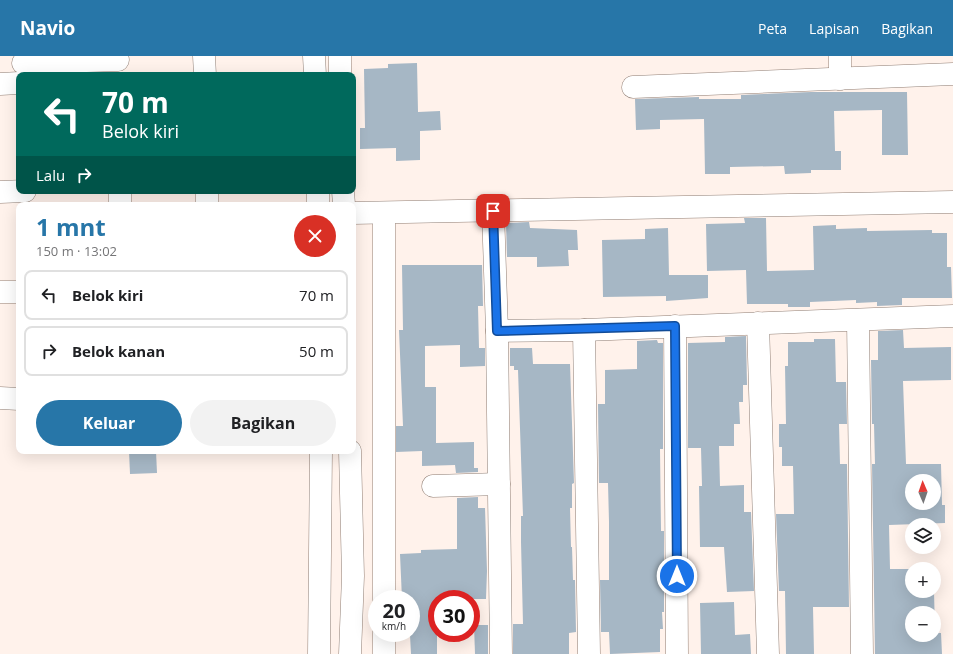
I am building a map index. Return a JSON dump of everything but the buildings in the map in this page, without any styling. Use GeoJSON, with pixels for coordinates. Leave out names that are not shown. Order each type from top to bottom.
{"type":"FeatureCollection","features":[{"type":"Feature","properties":{"kind":"street"},"geometry":{"type":"LineString","coordinates":[[204,56],[205,72]]}},
{"type":"Feature","properties":{"kind":"street"},"geometry":{"type":"LineString","coordinates":[[314,56],[315,72]]}},
{"type":"Feature","properties":{"kind":"street"},"geometry":{"type":"LineString","coordinates":[[340,56],[340,72]]}},
{"type":"Feature","properties":{"kind":"street"},"geometry":{"type":"LineString","coordinates":[[840,56],[840,79]]}},
{"type":"Feature","properties":{"kind":"street"},"geometry":{"type":"LineString","coordinates":[[22,69],[118,64]]}},
{"type":"Feature","properties":{"kind":"street"},"geometry":{"type":"LineString","coordinates":[[0,84],[16,73]]}},
{"type":"Feature","properties":{"kind":"street"},"geometry":{"type":"LineString","coordinates":[[633,87],[953,74]]}},
{"type":"Feature","properties":{"kind":"street"},"geometry":{"type":"LineString","coordinates":[[0,192],[16,191]]}},
{"type":"Feature","properties":{"kind":"street"},"geometry":{"type":"LineString","coordinates":[[356,213],[953,202]]}},
{"type":"Feature","properties":{"kind":"street"},"geometry":{"type":"LineString","coordinates":[[493,211],[497,331],[501,654]]}},
{"type":"Feature","properties":{"kind":"street"},"geometry":{"type":"LineString","coordinates":[[384,213],[384,590]]}},
{"type":"Feature","properties":{"kind":"street"},"geometry":{"type":"LineString","coordinates":[[0,292],[16,292]]}},
{"type":"Feature","properties":{"kind":"street"},"geometry":{"type":"LineString","coordinates":[[497,331],[584,330],[953,316]]}},
{"type":"Feature","properties":{"kind":"street"},"geometry":{"type":"LineString","coordinates":[[858,320],[862,654]]}},
{"type":"Feature","properties":{"kind":"street"},"geometry":{"type":"LineString","coordinates":[[758,323],[768,654]]}},
{"type":"Feature","properties":{"kind":"street"},"geometry":{"type":"LineString","coordinates":[[675,326],[677,654]]}},
{"type":"Feature","properties":{"kind":"street"},"geometry":{"type":"LineString","coordinates":[[584,330],[589,654]]}},
{"type":"Feature","properties":{"kind":"street"},"geometry":{"type":"LineString","coordinates":[[0,398],[16,398]]}},
{"type":"Feature","properties":{"kind":"street"},"geometry":{"type":"LineString","coordinates":[[356,450],[385,449]]}},
{"type":"Feature","properties":{"kind":"street"},"geometry":{"type":"LineString","coordinates":[[319,654],[321,454]]}},
{"type":"Feature","properties":{"kind":"street"},"geometry":{"type":"LineString","coordinates":[[350,454],[353,576],[350,654]]}},
{"type":"Feature","properties":{"kind":"street"},"geometry":{"type":"LineString","coordinates":[[433,486],[499,484]]}},
{"type":"Feature","properties":{"kind":"street"},"geometry":{"type":"LineString","coordinates":[[384,642],[384,654]]}},
{"type":"Feature","properties":{"kind":"route"},"geometry":{"type":"LineString","coordinates":[[493,211],[497,331],[584,330],[675,326],[677,576]]}}]}
